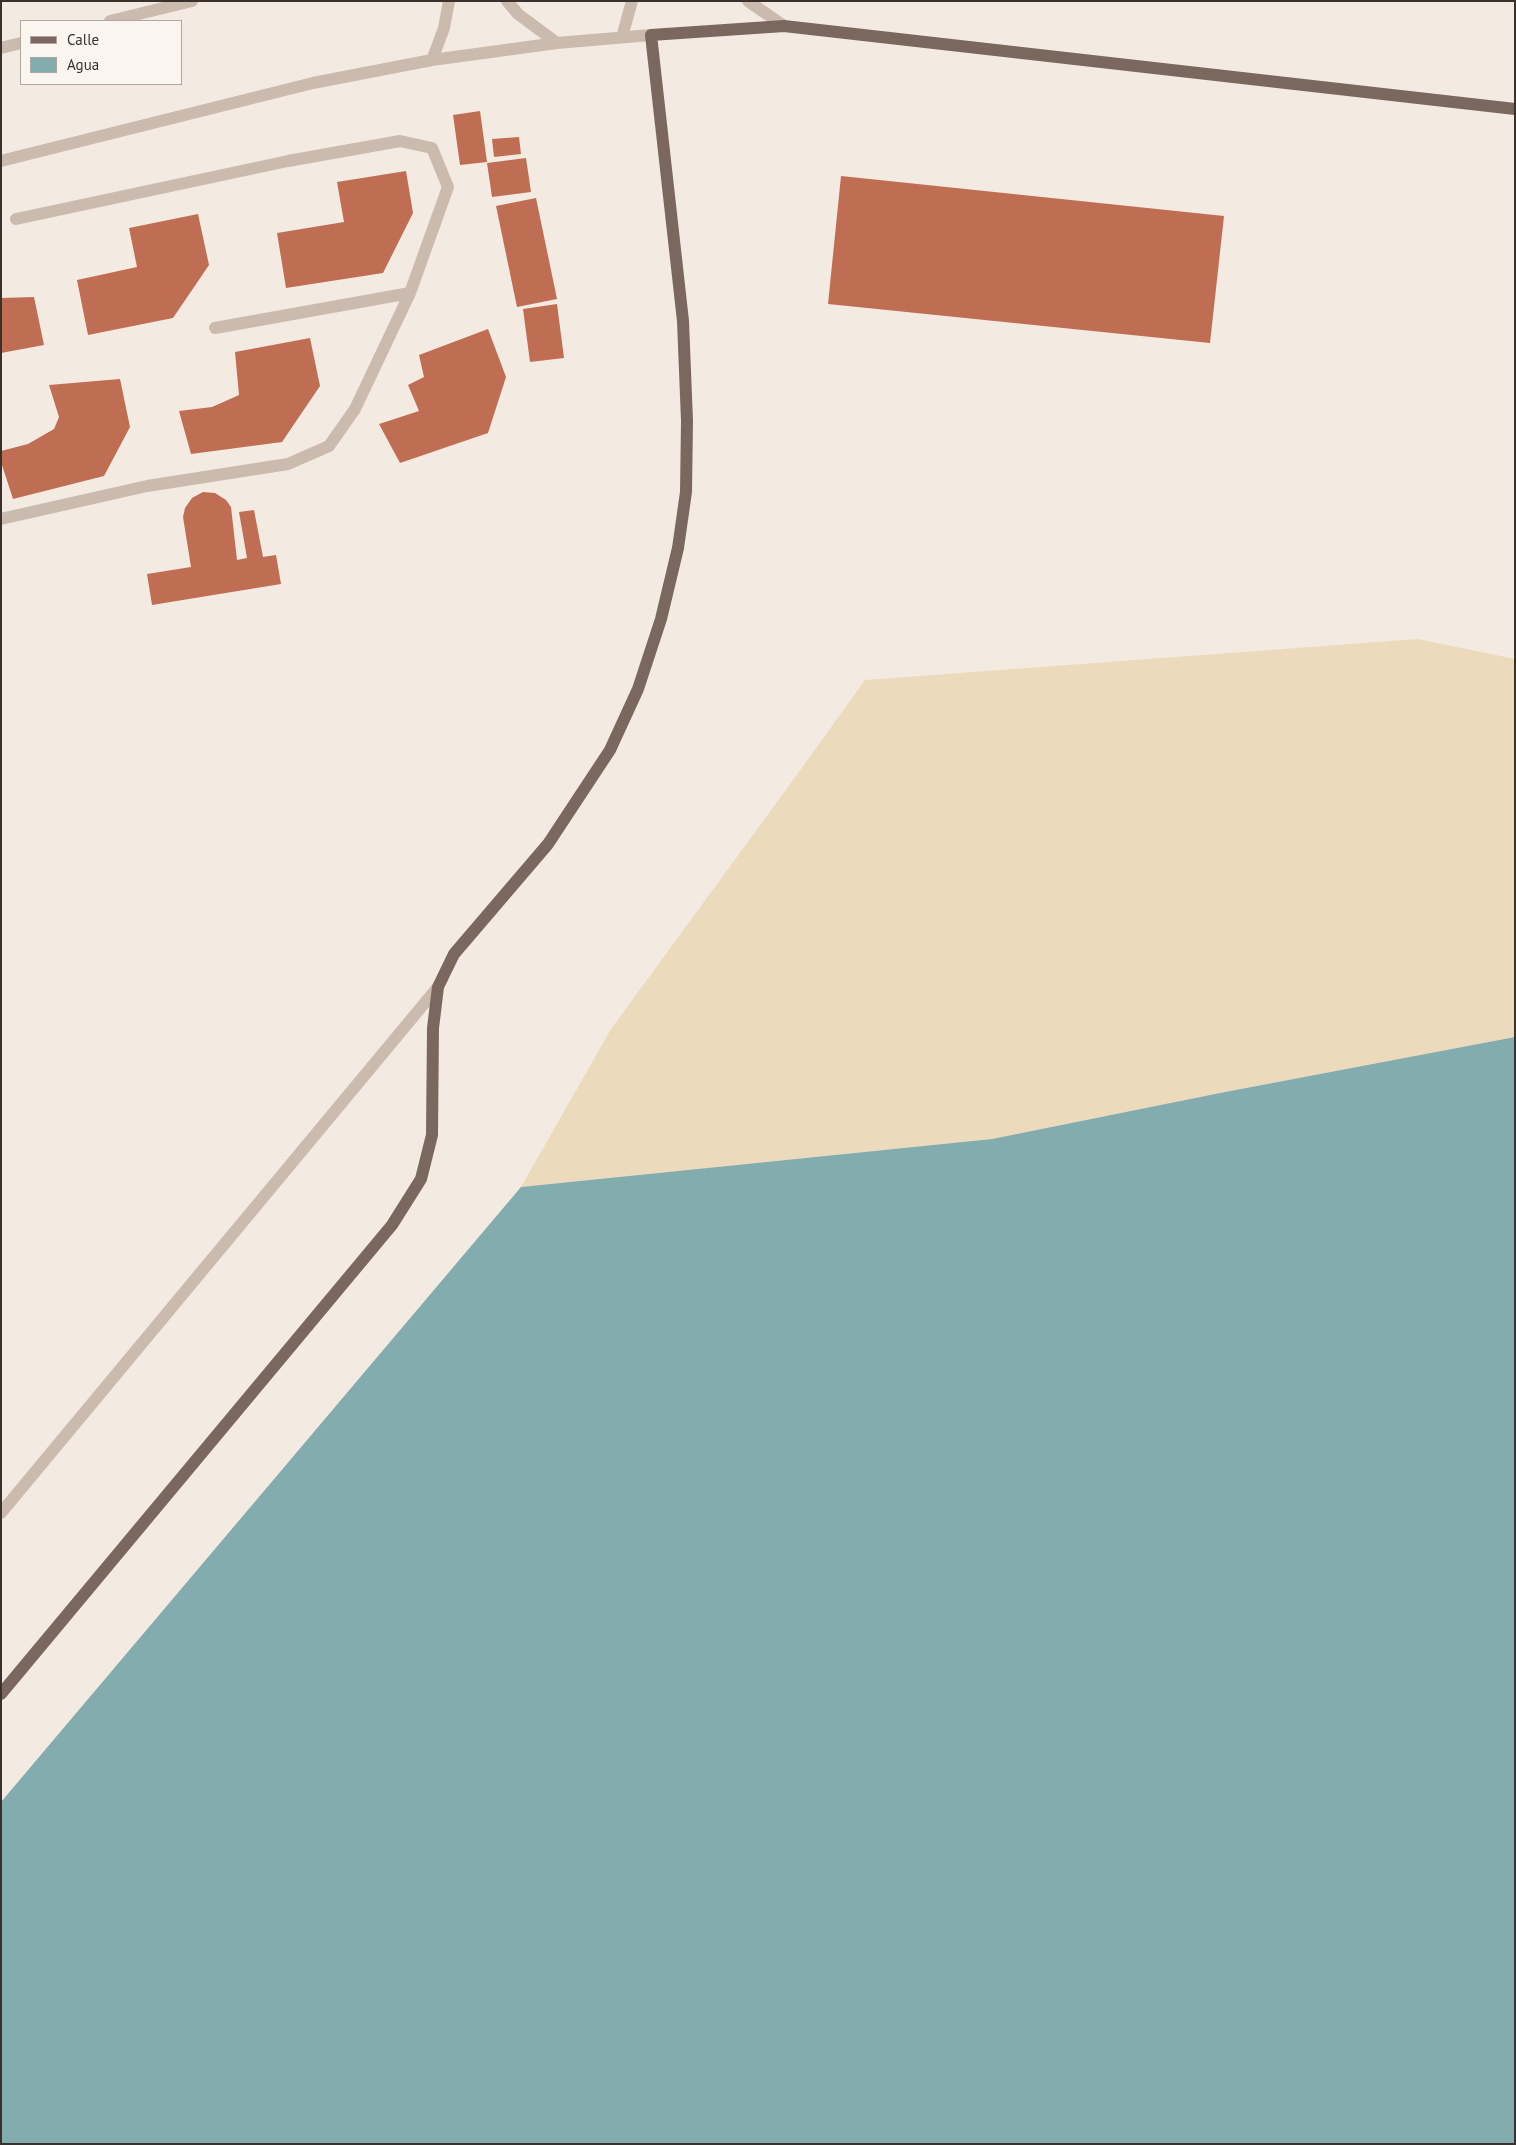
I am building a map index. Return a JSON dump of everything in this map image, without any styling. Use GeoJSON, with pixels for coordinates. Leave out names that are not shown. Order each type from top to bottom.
{"type":"FeatureCollection","features":[{"type":"Feature","properties":{"kind":"main road"},"geometry":{"type":"LineString","coordinates":[[1,1694],[392,1225],[421,1179],[432,1135],[433,1028],[438,987],[454,954],[548,844],[610,750],[638,689],[662,619],[678,548],[686,492],[687,421],[683,321],[651,35],[784,26],[1515,109]]}},
{"type":"Feature","properties":{"kind":"street"},"geometry":{"type":"LineString","coordinates":[[114,20],[192,1]]}},
{"type":"Feature","properties":{"kind":"street"},"geometry":{"type":"LineString","coordinates":[[432,60],[444,28],[449,1]]}},
{"type":"Feature","properties":{"kind":"street"},"geometry":{"type":"LineString","coordinates":[[506,1],[518,14],[557,43]]}},
{"type":"Feature","properties":{"kind":"street"},"geometry":{"type":"LineString","coordinates":[[622,37],[632,1]]}},
{"type":"Feature","properties":{"kind":"street"},"geometry":{"type":"LineString","coordinates":[[748,1],[784,26]]}},
{"type":"Feature","properties":{"kind":"street"},"geometry":{"type":"LineString","coordinates":[[1,161],[313,83],[432,60],[557,43],[651,35]]}},
{"type":"Feature","properties":{"kind":"street"},"geometry":{"type":"LineString","coordinates":[[1,48],[20,43]]}},
{"type":"Feature","properties":{"kind":"street"},"geometry":{"type":"LineString","coordinates":[[1,519],[147,486],[288,464],[328,446],[355,408],[410,293],[448,187],[432,148],[400,141],[288,161],[16,219]]}},
{"type":"Feature","properties":{"kind":"street"},"geometry":{"type":"LineString","coordinates":[[215,328],[410,293]]}},
{"type":"Feature","properties":{"kind":"street"},"geometry":{"type":"LineString","coordinates":[[1,1513],[438,987]]}},
{"type":"Feature","properties":{"kind":"sand"},"geometry":{"type":"Polygon","coordinates":[[[1418,639],[1515,659],[1515,1037],[1225,1092],[992,1139],[521,1187],[611,1029],[865,680],[1418,639]]]}},
{"type":"Feature","properties":{"kind":"water"},"geometry":{"type":"Polygon","coordinates":[[[1515,1037],[1515,2144],[1,2144],[1,1802],[521,1187],[992,1139],[1225,1092],[1515,1037]]]}},
{"type":"Feature","properties":{"kind":"building"},"geometry":{"type":"Polygon","coordinates":[[[480,111],[487,162],[460,165],[453,115],[480,111]]]}},
{"type":"Feature","properties":{"kind":"building"},"geometry":{"type":"Polygon","coordinates":[[[519,137],[521,154],[494,157],[492,139],[519,137]]]}},
{"type":"Feature","properties":{"kind":"building"},"geometry":{"type":"Polygon","coordinates":[[[526,158],[531,192],[492,197],[487,163],[526,158]]]}},
{"type":"Feature","properties":{"kind":"building"},"geometry":{"type":"Polygon","coordinates":[[[406,171],[413,213],[383,273],[286,288],[277,233],[344,222],[337,182],[406,171]]]}},
{"type":"Feature","properties":{"kind":"building"},"geometry":{"type":"Polygon","coordinates":[[[841,176],[1224,216],[1210,343],[828,304],[841,176]]]}},
{"type":"Feature","properties":{"kind":"building"},"geometry":{"type":"Polygon","coordinates":[[[536,198],[557,299],[517,307],[496,206],[536,198]]]}},
{"type":"Feature","properties":{"kind":"building"},"geometry":{"type":"Polygon","coordinates":[[[198,214],[209,265],[173,318],[88,335],[77,280],[137,267],[129,228],[198,214]]]}},
{"type":"Feature","properties":{"kind":"building"},"geometry":{"type":"Polygon","coordinates":[[[34,297],[44,345],[1,353],[1,298],[34,297]]]}},
{"type":"Feature","properties":{"kind":"building"},"geometry":{"type":"Polygon","coordinates":[[[557,304],[564,358],[530,362],[523,309],[557,304]]]}},
{"type":"Feature","properties":{"kind":"building"},"geometry":{"type":"Polygon","coordinates":[[[488,329],[506,377],[488,433],[400,463],[379,424],[419,411],[408,385],[424,377],[419,355],[488,329]]]}},
{"type":"Feature","properties":{"kind":"building"},"geometry":{"type":"Polygon","coordinates":[[[310,338],[320,386],[282,442],[191,454],[179,411],[212,407],[239,395],[235,352],[310,338]]]}},
{"type":"Feature","properties":{"kind":"building"},"geometry":{"type":"Polygon","coordinates":[[[120,379],[130,427],[104,476],[13,499],[1,462],[1,451],[28,444],[54,429],[59,417],[49,385],[120,379]]]}},
{"type":"Feature","properties":{"kind":"building"},"geometry":{"type":"Polygon","coordinates":[[[203,492],[215,493],[226,500],[231,507],[237,560],[247,558],[239,512],[254,510],[263,557],[276,555],[281,584],[152,605],[147,574],[191,567],[183,517],[185,508],[192,498],[203,492]]]}}]}
